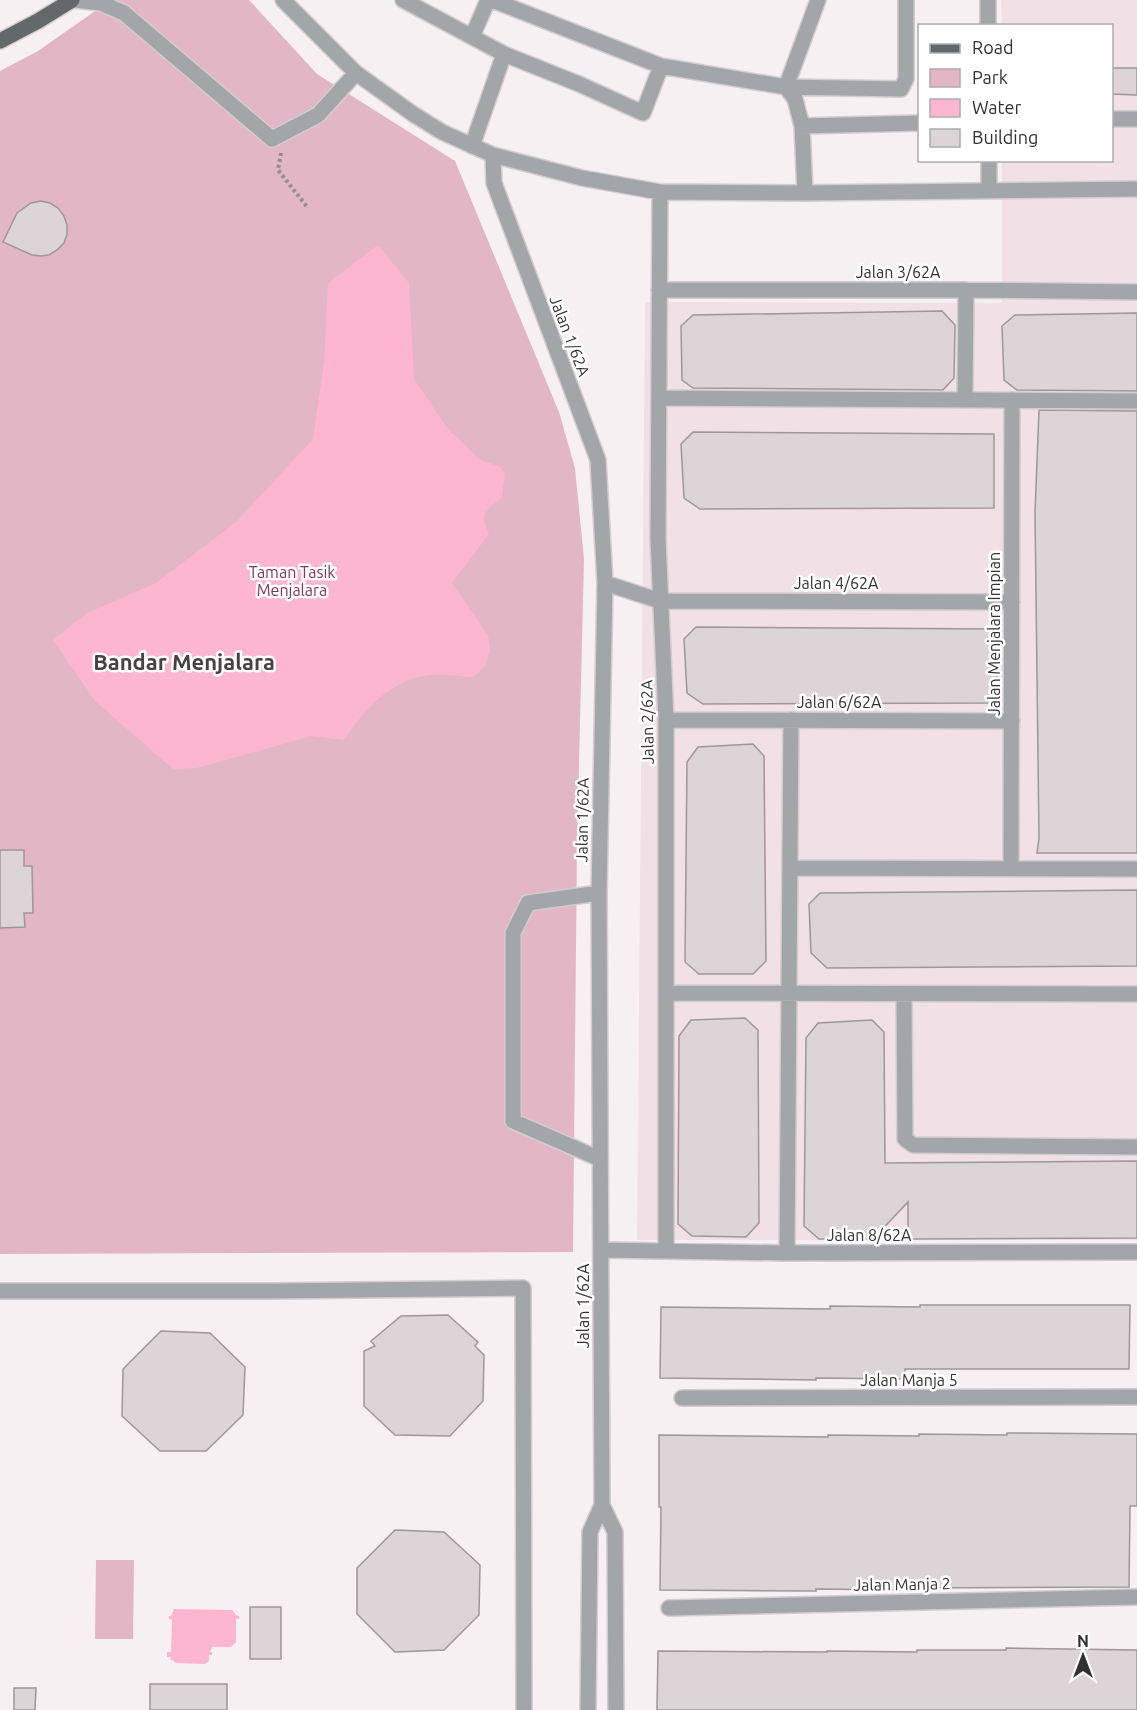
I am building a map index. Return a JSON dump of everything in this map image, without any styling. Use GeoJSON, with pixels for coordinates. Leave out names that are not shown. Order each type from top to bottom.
{"type":"FeatureCollection","features":[{"type":"Feature","properties":{"kind":"main road"},"geometry":{"type":"LineString","coordinates":[[0,41],[74,0]]}},
{"type":"Feature","properties":{"kind":"street"},"geometry":{"type":"LineString","coordinates":[[74,0],[101,3],[124,13],[272,139],[318,115],[356,73]]}},
{"type":"Feature","properties":{"kind":"street"},"geometry":{"type":"LineString","coordinates":[[283,0],[356,73],[442,132],[493,155],[582,178],[660,192],[805,193],[1137,189]]}},
{"type":"Feature","properties":{"kind":"street"},"geometry":{"type":"LineString","coordinates":[[403,0],[504,54],[644,113],[661,66]]}},
{"type":"Feature","properties":{"kind":"street"},"geometry":{"type":"LineString","coordinates":[[472,37],[490,0],[661,66],[786,87],[901,89],[906,79],[906,0]]}},
{"type":"Feature","properties":{"kind":"street"},"geometry":{"type":"LineString","coordinates":[[786,87],[818,0]]}},
{"type":"Feature","properties":{"kind":"street"},"geometry":{"type":"LineString","coordinates":[[988,0],[988,24]]}},
{"type":"Feature","properties":{"kind":"street"},"geometry":{"type":"LineString","coordinates":[[472,146],[504,54]]}},
{"type":"Feature","properties":{"kind":"street"},"geometry":{"type":"LineString","coordinates":[[786,87],[795,99],[802,126],[805,193]]}},
{"type":"Feature","properties":{"kind":"street"},"geometry":{"type":"LineString","coordinates":[[1113,119],[1137,119]]}},
{"type":"Feature","properties":{"kind":"street"},"geometry":{"type":"LineString","coordinates":[[802,126],[918,123]]}},
{"type":"Feature","properties":{"kind":"street","name":"Jalan 1/62A"},"geometry":{"type":"LineString","coordinates":[[493,155],[494,183],[598,460],[605,583],[599,893],[602,1504],[590,1532],[588,1710]]}},
{"type":"Feature","properties":{"kind":"street"},"geometry":{"type":"LineString","coordinates":[[989,162],[989,191]]}},
{"type":"Feature","properties":{"kind":"street","name":"Jalan 2/62A"},"geometry":{"type":"LineString","coordinates":[[660,192],[658,539],[666,720],[666,1251]]}},
{"type":"Feature","properties":{"kind":"street","name":"Jalan 3/62A"},"geometry":{"type":"LineString","coordinates":[[660,290],[1137,292]]}},
{"type":"Feature","properties":{"kind":"street"},"geometry":{"type":"LineString","coordinates":[[965,400],[966,290]]}},
{"type":"Feature","properties":{"kind":"street"},"geometry":{"type":"LineString","coordinates":[[659,398],[1137,401]]}},
{"type":"Feature","properties":{"kind":"street","name":"Jalan Menjalara Impian"},"geometry":{"type":"LineString","coordinates":[[1011,868],[1012,400]]}},
{"type":"Feature","properties":{"kind":"street","name":"Jalan 4/62A"},"geometry":{"type":"LineString","coordinates":[[605,583],[660,601],[1012,602]]}},
{"type":"Feature","properties":{"kind":"street","name":"Jalan 6/62A"},"geometry":{"type":"LineString","coordinates":[[666,720],[1012,721]]}},
{"type":"Feature","properties":{"kind":"street"},"geometry":{"type":"LineString","coordinates":[[787,1253],[791,720]]}},
{"type":"Feature","properties":{"kind":"street"},"geometry":{"type":"LineString","coordinates":[[790,868],[1137,868]]}},
{"type":"Feature","properties":{"kind":"street"},"geometry":{"type":"LineString","coordinates":[[599,893],[528,903],[513,933],[513,1121],[600,1159]]}},
{"type":"Feature","properties":{"kind":"street"},"geometry":{"type":"LineString","coordinates":[[666,993],[1137,994]]}},
{"type":"Feature","properties":{"kind":"street"},"geometry":{"type":"LineString","coordinates":[[904,994],[905,1139],[909,1143],[913,1145],[1137,1147]]}},
{"type":"Feature","properties":{"kind":"street","name":"Jalan 8/62A"},"geometry":{"type":"LineString","coordinates":[[601,1250],[787,1253],[1137,1252]]}},
{"type":"Feature","properties":{"kind":"street"},"geometry":{"type":"LineString","coordinates":[[0,1291],[523,1288],[524,1710]]}},
{"type":"Feature","properties":{"kind":"street","name":"Jalan Manja 5"},"geometry":{"type":"LineString","coordinates":[[682,1398],[1137,1397]]}},
{"type":"Feature","properties":{"kind":"street","name":"Jalan 1/62A"},"geometry":{"type":"LineString","coordinates":[[602,1504],[615,1532],[616,1710]]}},
{"type":"Feature","properties":{"kind":"street","name":"Jalan Manja 2"},"geometry":{"type":"LineString","coordinates":[[669,1608],[1137,1597]]}},
{"type":"Feature","properties":{"kind":"path"},"geometry":{"type":"LineString","coordinates":[[272,139],[282,147],[278,170],[308,208]]}},
{"type":"Feature","properties":{"kind":"shaded area"},"geometry":{"type":"Polygon","coordinates":[[[1001,0],[1137,0],[1137,1240],[637,1240],[645,302],[1002,303],[1002,162],[1113,162],[1113,24],[1002,24],[1001,0]]]}},
{"type":"Feature","properties":{"kind":"green space","name":"Taman Tasik Menjalara"},"geometry":{"type":"Polygon","coordinates":[[[111,0],[249,0],[317,74],[455,161],[559,412],[575,468],[584,559],[577,845],[573,1252],[0,1254],[0,71],[38,51],[111,0]]]}},
{"type":"Feature","properties":{"kind":"green space"},"geometry":{"type":"Polygon","coordinates":[[[96,1560],[134,1560],[133,1639],[95,1639],[96,1560]]]}},
{"type":"Feature","properties":{"kind":"water"},"geometry":{"type":"Polygon","coordinates":[[[378,245],[409,283],[414,379],[448,429],[482,461],[499,466],[505,473],[502,498],[485,513],[484,521],[489,534],[452,583],[488,635],[490,651],[485,666],[473,677],[436,675],[403,682],[380,697],[344,740],[312,736],[197,768],[173,769],[95,701],[53,640],[87,613],[156,583],[236,522],[313,439],[324,362],[328,283],[378,245]]]}},
{"type":"Feature","properties":{"kind":"water"},"geometry":{"type":"Polygon","coordinates":[[[174,1609],[232,1610],[239,1616],[239,1619],[236,1619],[236,1642],[231,1647],[212,1647],[210,1652],[212,1655],[209,1655],[209,1661],[205,1664],[175,1663],[170,1660],[171,1657],[167,1657],[167,1652],[171,1652],[172,1620],[169,1616],[174,1609]]]}},
{"type":"Feature","properties":{"kind":"building"},"geometry":{"type":"Polygon","coordinates":[[[1113,68],[1137,68],[1137,95],[1113,94],[1113,68]]]}},
{"type":"Feature","properties":{"kind":"building"},"geometry":{"type":"Polygon","coordinates":[[[41,201],[58,208],[64,216],[67,234],[64,243],[49,255],[41,256],[32,255],[3,242],[17,213],[31,203],[41,201]]]}},
{"type":"Feature","properties":{"kind":"building"},"geometry":{"type":"Polygon","coordinates":[[[942,311],[955,325],[954,378],[943,390],[693,388],[682,380],[681,326],[693,315],[942,311]]]}},
{"type":"Feature","properties":{"kind":"building"},"geometry":{"type":"Polygon","coordinates":[[[1137,313],[1137,391],[1017,390],[1004,380],[1002,326],[1015,315],[1137,313]]]}},
{"type":"Feature","properties":{"kind":"building"},"geometry":{"type":"Polygon","coordinates":[[[1039,410],[1137,411],[1137,853],[1037,853],[1039,838],[1035,513],[1039,410]]]}},
{"type":"Feature","properties":{"kind":"building"},"geometry":{"type":"Polygon","coordinates":[[[693,432],[994,434],[994,508],[700,509],[684,498],[681,444],[693,432]]]}},
{"type":"Feature","properties":{"kind":"building"},"geometry":{"type":"Polygon","coordinates":[[[696,627],[997,629],[997,703],[703,704],[687,693],[684,639],[696,627]]]}},
{"type":"Feature","properties":{"kind":"building"},"geometry":{"type":"Polygon","coordinates":[[[753,744],[764,756],[766,961],[753,974],[699,974],[685,962],[687,762],[698,747],[753,744]]]}},
{"type":"Feature","properties":{"kind":"building"},"geometry":{"type":"Polygon","coordinates":[[[0,850],[24,850],[24,866],[32,866],[33,913],[24,913],[25,927],[0,928],[0,850]]]}},
{"type":"Feature","properties":{"kind":"building"},"geometry":{"type":"Polygon","coordinates":[[[1137,890],[1137,966],[827,968],[811,953],[809,904],[820,893],[1137,890]]]}},
{"type":"Feature","properties":{"kind":"building"},"geometry":{"type":"Polygon","coordinates":[[[745,1018],[758,1030],[759,1223],[746,1237],[692,1236],[678,1224],[679,1036],[691,1020],[745,1018]]]}},
{"type":"Feature","properties":{"kind":"building"},"geometry":{"type":"Polygon","coordinates":[[[872,1020],[884,1032],[885,1163],[1137,1161],[1137,1238],[908,1239],[908,1202],[873,1239],[819,1239],[804,1226],[806,1038],[818,1023],[872,1020]]]}},
{"type":"Feature","properties":{"kind":"building"},"geometry":{"type":"Polygon","coordinates":[[[920,1305],[1130,1305],[1129,1369],[905,1369],[905,1379],[660,1378],[661,1307],[830,1309],[830,1306],[920,1307],[920,1305]]]}},
{"type":"Feature","properties":{"kind":"building"},"geometry":{"type":"Polygon","coordinates":[[[448,1315],[478,1342],[475,1346],[484,1355],[483,1401],[450,1436],[395,1435],[364,1406],[364,1351],[375,1346],[371,1341],[401,1316],[448,1315]]]}},
{"type":"Feature","properties":{"kind":"building"},"geometry":{"type":"Polygon","coordinates":[[[161,1331],[210,1333],[245,1367],[243,1415],[206,1451],[160,1451],[122,1416],[123,1369],[161,1331]]]}},
{"type":"Feature","properties":{"kind":"building"},"geometry":{"type":"Polygon","coordinates":[[[1007,1433],[1137,1434],[1137,1506],[1130,1506],[1129,1587],[816,1589],[816,1591],[660,1590],[659,1435],[828,1437],[828,1435],[1007,1435],[1007,1433]]]}},
{"type":"Feature","properties":{"kind":"building"},"geometry":{"type":"Polygon","coordinates":[[[395,1530],[444,1532],[480,1565],[479,1615],[444,1650],[395,1652],[357,1614],[357,1568],[395,1530]]]}},
{"type":"Feature","properties":{"kind":"building"},"geometry":{"type":"Polygon","coordinates":[[[250,1607],[281,1607],[281,1659],[250,1659],[250,1607]]]}},
{"type":"Feature","properties":{"kind":"building"},"geometry":{"type":"Polygon","coordinates":[[[1006,1648],[1137,1650],[1137,1710],[657,1710],[658,1651],[917,1652],[917,1650],[1006,1650],[1006,1648]]]}},
{"type":"Feature","properties":{"kind":"building"},"geometry":{"type":"Polygon","coordinates":[[[150,1684],[227,1684],[227,1710],[150,1710],[150,1684]]]}},
{"type":"Feature","properties":{"kind":"building"},"geometry":{"type":"Polygon","coordinates":[[[14,1688],[36,1688],[35,1710],[14,1710],[14,1688]]]}},
{"type":"Feature","properties":{"kind":"district","name":"Bandar Menjalara"},"geometry":{"type":"Point","coordinates":[184,662]}}]}
